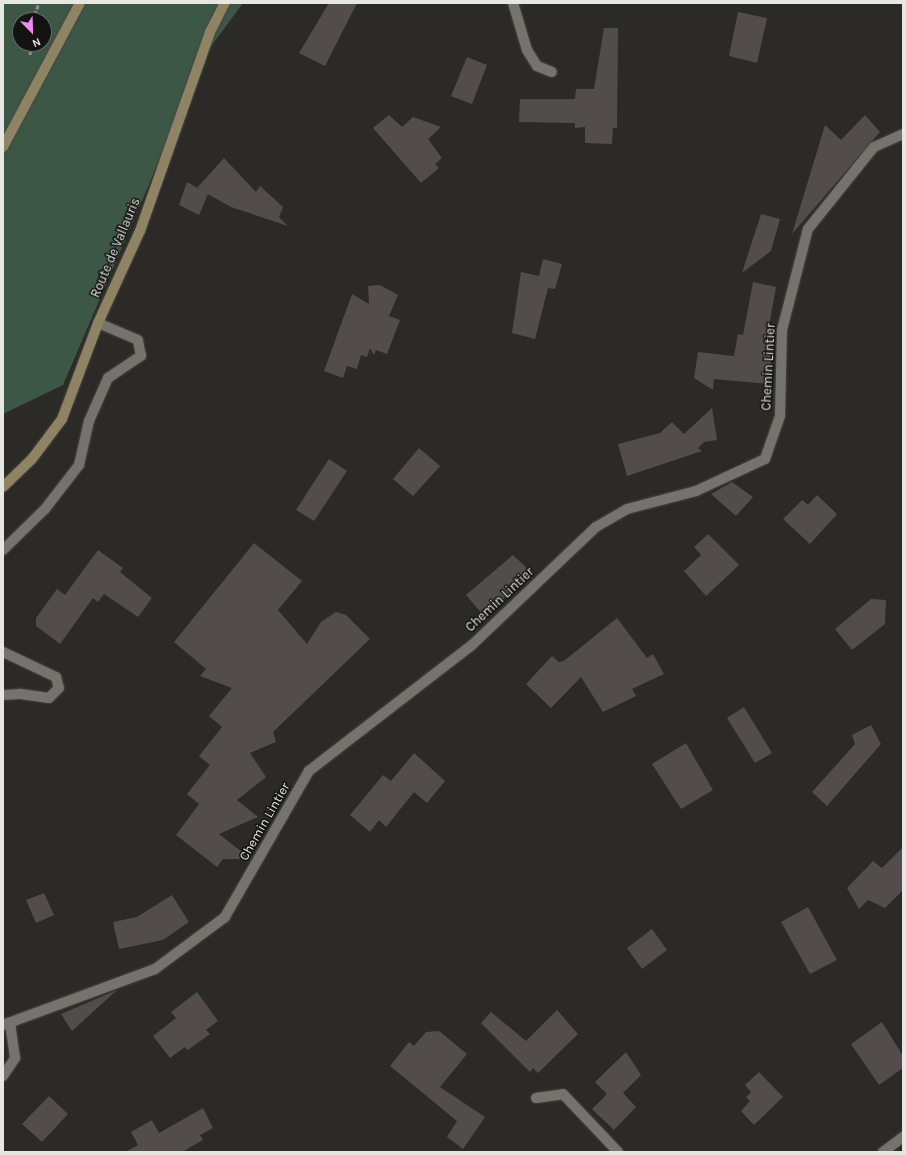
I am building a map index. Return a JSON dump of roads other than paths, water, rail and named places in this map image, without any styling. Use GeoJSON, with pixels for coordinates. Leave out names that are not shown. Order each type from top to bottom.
{"type":"FeatureCollection","features":[{"type":"Feature","properties":{"kind":"main road"},"geometry":{"type":"LineString","coordinates":[[3,147],[80,3]]}},
{"type":"Feature","properties":{"kind":"main road","name":"Route de Vallauris"},"geometry":{"type":"LineString","coordinates":[[3,487],[32,459],[62,419],[98,323],[140,231],[210,32],[225,3]]}},
{"type":"Feature","properties":{"kind":"street"},"geometry":{"type":"LineString","coordinates":[[513,3],[527,50],[537,66],[552,72]]}},
{"type":"Feature","properties":{"kind":"street","name":"Chemin Lintier"},"geometry":{"type":"LineString","coordinates":[[7,1023],[155,969],[225,917],[309,771],[471,646],[596,527],[627,509],[696,491],[765,459],[780,416],[782,330],[808,229],[874,147],[903,134]]}},
{"type":"Feature","properties":{"kind":"street"},"geometry":{"type":"LineString","coordinates":[[3,550],[45,509],[79,465],[89,421],[108,378],[141,356],[138,340],[98,323]]}},
{"type":"Feature","properties":{"kind":"street"},"geometry":{"type":"LineString","coordinates":[[3,652],[56,677],[59,688],[49,698],[19,694],[3,695]]}},
{"type":"Feature","properties":{"kind":"street"},"geometry":{"type":"LineString","coordinates":[[3,1076],[14,1058],[7,1023]]}},
{"type":"Feature","properties":{"kind":"street"},"geometry":{"type":"LineString","coordinates":[[536,1098],[563,1094],[618,1152]]}},
{"type":"Feature","properties":{"kind":"street"},"geometry":{"type":"LineString","coordinates":[[883,1152],[903,1137]]}}]}
